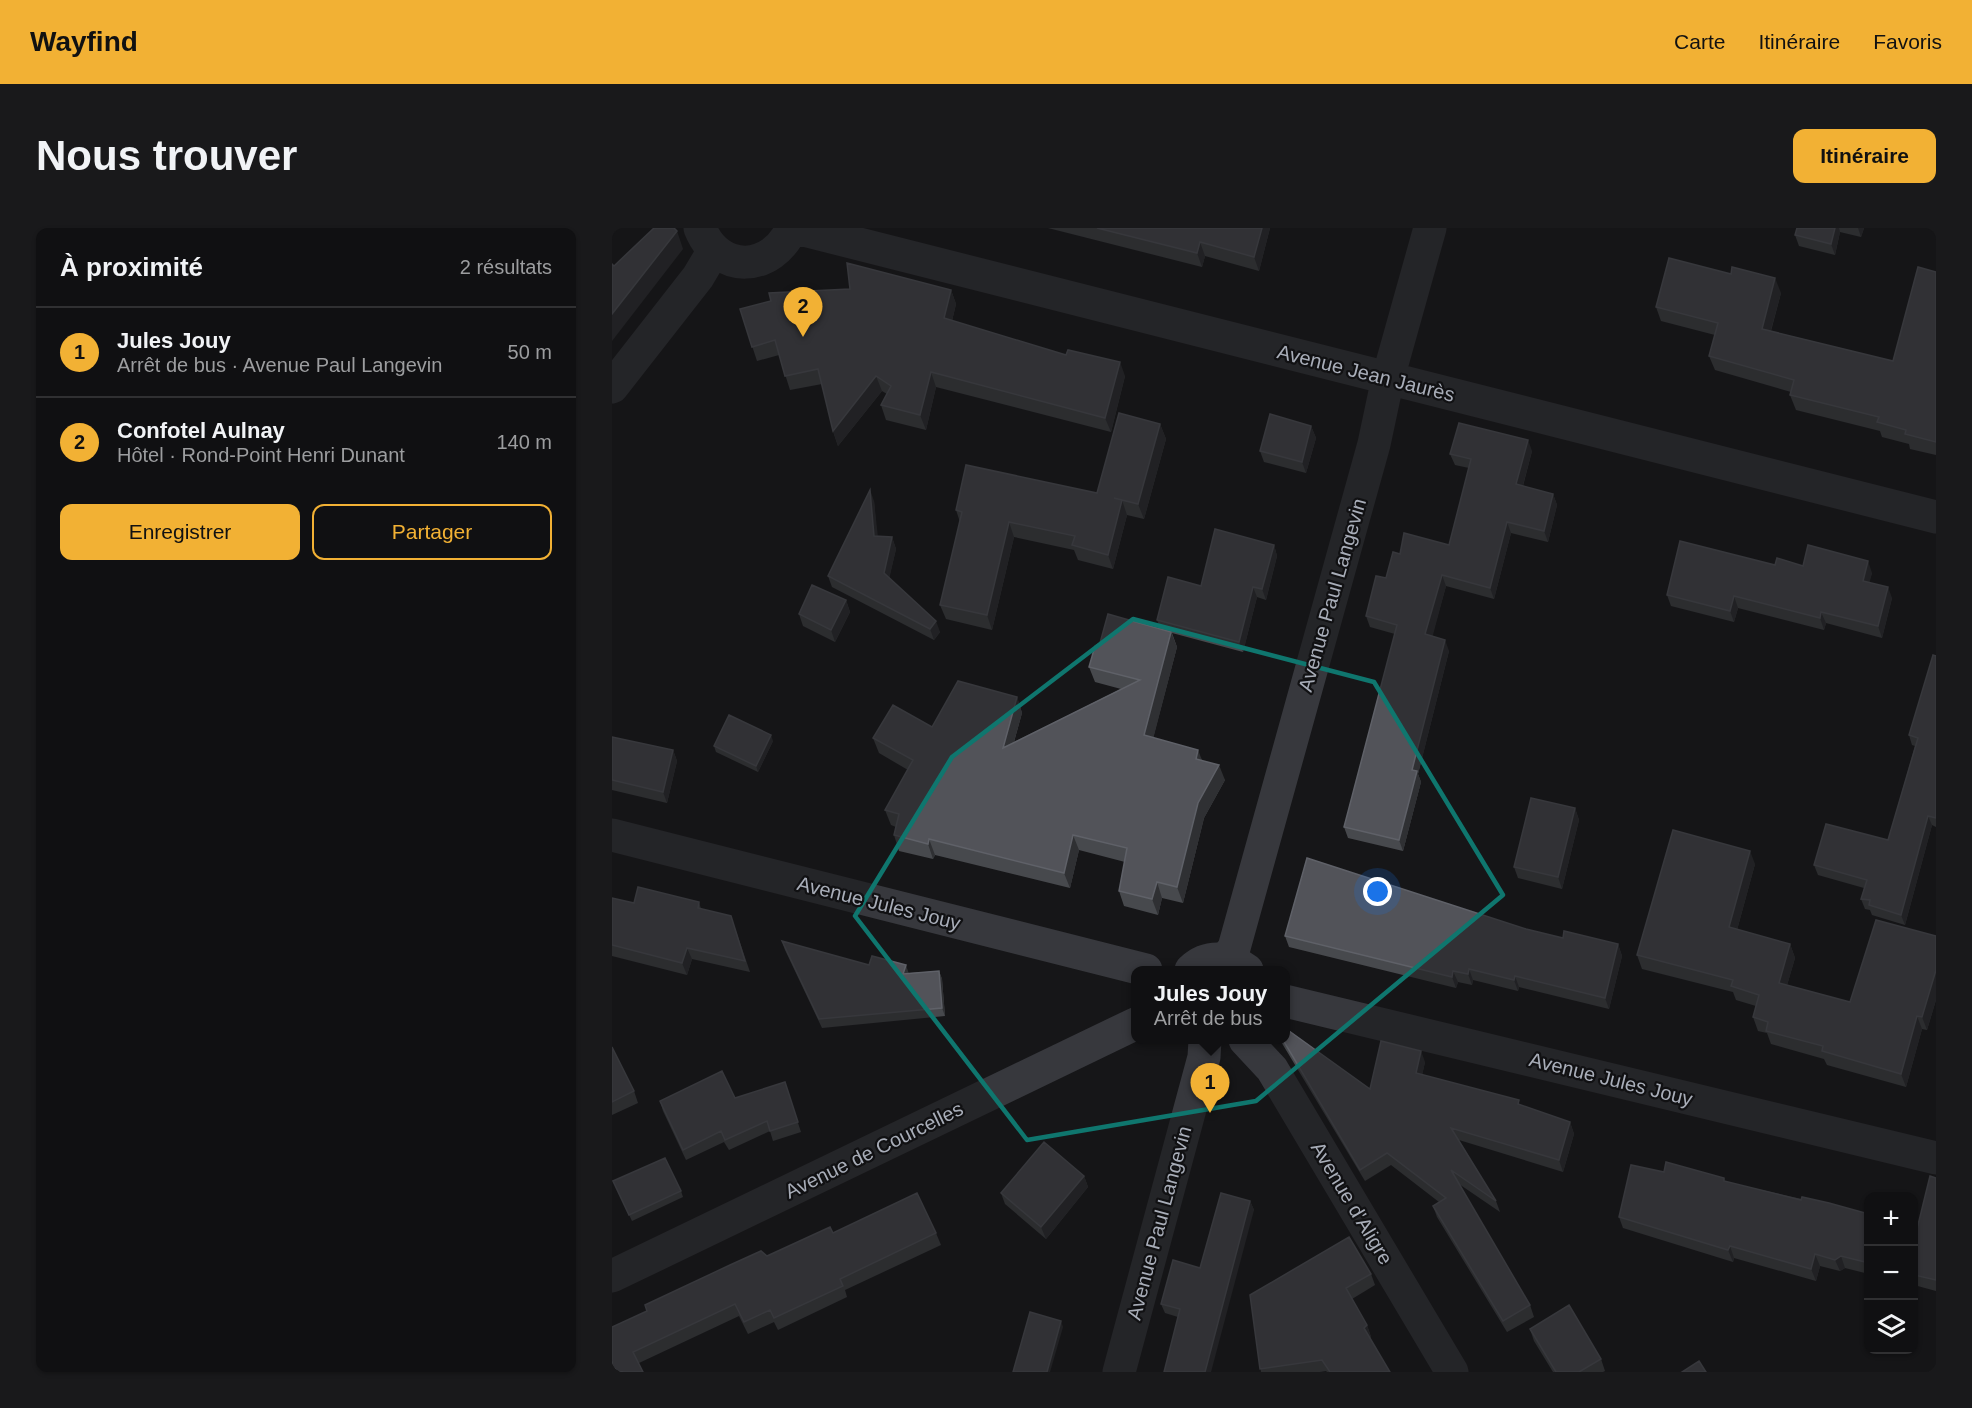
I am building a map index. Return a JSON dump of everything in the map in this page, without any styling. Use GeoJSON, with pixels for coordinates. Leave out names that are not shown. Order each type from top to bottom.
{"type":"FeatureCollection","features":[{"type":"Feature","properties":{"kind":"street"},"geometry":{"type":"LineString","coordinates":[[707,239],[728,259],[744,262],[760,261],[774,254],[786,242],[794,228]]}},
{"type":"Feature","properties":{"kind":"street","name":"Avenue Jean Jaurès"},"geometry":{"type":"LineString","coordinates":[[794,228],[1936,517]]}},
{"type":"Feature","properties":{"kind":"street","name":"Avenue Paul Langevin"},"geometry":{"type":"LineString","coordinates":[[1237,965],[1234,948],[1374,444],[1388,378],[1430,228]]}},
{"type":"Feature","properties":{"kind":"street"},"geometry":{"type":"LineString","coordinates":[[612,387],[698,277],[707,239]]}},
{"type":"Feature","properties":{"kind":"street","name":"Avenue Jules Jouy"},"geometry":{"type":"LineString","coordinates":[[612,835],[1131,966]]}},
{"type":"Feature","properties":{"kind":"street"},"geometry":{"type":"LineString","coordinates":[[1197,966],[1203,962],[1237,965]]}},
{"type":"Feature","properties":{"kind":"street","name":"Avenue Jules Jouy"},"geometry":{"type":"LineString","coordinates":[[1290,1002],[1936,1158]]}},
{"type":"Feature","properties":{"kind":"street","name":"Avenue de Courcelles"},"geometry":{"type":"LineString","coordinates":[[612,1276],[1131,1026]]}},
{"type":"Feature","properties":{"kind":"street","name":"Avenue Paul Langevin"},"geometry":{"type":"LineString","coordinates":[[1119,1372],[1204,1057],[1205,1044]]}},
{"type":"Feature","properties":{"kind":"street","name":"Avenue d'Aligre"},"geometry":{"type":"LineString","coordinates":[[1249,1044],[1272,1069],[1452,1372]]}},
{"type":"Feature","properties":{"kind":"highlighted area"},"geometry":{"type":"Polygon","coordinates":[[[1133,619],[1374,682],[1503,895],[1256,1101],[1027,1140],[855,916],[952,757],[1133,619]]]}},
{"type":"Feature","properties":{"kind":"building"},"geometry":{"type":"Polygon","coordinates":[[[654,228],[674,228],[677,231],[612,314],[612,264],[614,266],[654,228]]]}},
{"type":"Feature","properties":{"kind":"building"},"geometry":{"type":"Polygon","coordinates":[[[1097,228],[1262,228],[1254,257],[1200,242],[1197,253],[1097,228]]]}},
{"type":"Feature","properties":{"kind":"building"},"geometry":{"type":"Polygon","coordinates":[[[1797,228],[1835,228],[1831,244],[1795,235],[1797,228]]]}},
{"type":"Feature","properties":{"kind":"building"},"geometry":{"type":"Polygon","coordinates":[[[1669,258],[1731,274],[1732,267],[1775,278],[1762,329],[1893,361],[1918,267],[1936,272],[1936,442],[1905,434],[1906,430],[1877,422],[1879,417],[1790,395],[1794,380],[1709,356],[1718,323],[1656,307],[1669,258]]]}},
{"type":"Feature","properties":{"kind":"building"},"geometry":{"type":"Polygon","coordinates":[[[847,263],[951,290],[944,318],[1066,355],[1068,350],[1120,362],[1105,418],[931,372],[920,415],[881,405],[891,386],[876,376],[833,431],[818,369],[785,376],[775,340],[752,347],[740,309],[771,301],[769,293],[850,289],[847,263]]]}},
{"type":"Feature","properties":{"kind":"building"},"geometry":{"type":"Polygon","coordinates":[[[1119,413],[1160,424],[1138,504],[1122,500],[1108,555],[1072,545],[1075,536],[1009,522],[987,615],[940,605],[962,512],[956,510],[966,465],[1097,493],[1119,413]]]}},
{"type":"Feature","properties":{"kind":"building"},"geometry":{"type":"Polygon","coordinates":[[[1270,414],[1311,426],[1302,462],[1260,451],[1270,414]]]}},
{"type":"Feature","properties":{"kind":"building"},"geometry":{"type":"Polygon","coordinates":[[[1459,423],[1528,440],[1516,484],[1553,494],[1544,531],[1507,522],[1490,588],[1442,575],[1425,634],[1445,640],[1412,770],[1417,771],[1399,840],[1344,827],[1397,625],[1366,616],[1376,576],[1386,578],[1393,552],[1400,554],[1404,533],[1449,545],[1471,459],[1450,454],[1459,423]]]}},
{"type":"Feature","properties":{"kind":"building"},"geometry":{"type":"Polygon","coordinates":[[[870,490],[874,536],[892,537],[884,573],[936,621],[930,629],[828,576],[870,490]]]}},
{"type":"Feature","properties":{"kind":"building"},"geometry":{"type":"Polygon","coordinates":[[[1215,529],[1274,545],[1262,589],[1253,587],[1239,642],[1157,620],[1168,577],[1201,586],[1215,529]]]}},
{"type":"Feature","properties":{"kind":"building"},"geometry":{"type":"Polygon","coordinates":[[[1680,541],[1775,565],[1777,558],[1803,566],[1808,545],[1868,561],[1863,581],[1888,587],[1878,626],[1821,612],[1820,618],[1734,596],[1730,611],[1667,595],[1680,541]]]}},
{"type":"Feature","properties":{"kind":"building"},"geometry":{"type":"Polygon","coordinates":[[[812,585],[846,600],[831,630],[799,614],[812,585]]]}},
{"type":"Feature","properties":{"kind":"building"},"geometry":{"type":"Polygon","coordinates":[[[1108,614],[1171,632],[1144,735],[1198,750],[1196,759],[1219,765],[1198,803],[1177,887],[1157,882],[1152,899],[1119,891],[1127,848],[1073,835],[1064,873],[929,839],[928,844],[894,835],[899,814],[885,810],[913,760],[873,738],[893,705],[932,727],[958,681],[1017,697],[1003,748],[1140,680],[1089,667],[1095,646],[1100,643],[1108,614]]]}},
{"type":"Feature","properties":{"kind":"building"},"geometry":{"type":"Polygon","coordinates":[[[1933,655],[1936,656],[1936,818],[1928,816],[1901,915],[1869,905],[1870,900],[1861,899],[1867,880],[1814,865],[1826,824],[1888,840],[1918,738],[1909,735],[1933,655]]]}},
{"type":"Feature","properties":{"kind":"building"},"geometry":{"type":"Polygon","coordinates":[[[729,715],[771,735],[756,766],[714,746],[729,715]]]}},
{"type":"Feature","properties":{"kind":"building"},"geometry":{"type":"Polygon","coordinates":[[[612,737],[673,750],[663,792],[612,780],[612,737]]]}},
{"type":"Feature","properties":{"kind":"building"},"geometry":{"type":"Polygon","coordinates":[[[1531,798],[1575,808],[1558,877],[1514,867],[1531,798]]]}},
{"type":"Feature","properties":{"kind":"building"},"geometry":{"type":"Polygon","coordinates":[[[1673,830],[1750,851],[1729,927],[1790,944],[1779,983],[1850,1002],[1876,920],[1936,936],[1936,970],[1922,1017],[1917,1016],[1901,1074],[1822,1051],[1823,1046],[1766,1031],[1768,1022],[1753,1017],[1759,995],[1731,986],[1733,980],[1637,955],[1673,830]]]}},
{"type":"Feature","properties":{"kind":"building"},"geometry":{"type":"Polygon","coordinates":[[[1307,858],[1526,929],[1563,938],[1564,931],[1618,944],[1605,998],[1515,976],[1514,980],[1469,969],[1468,974],[1453,971],[1452,977],[1285,936],[1307,858]]]}},
{"type":"Feature","properties":{"kind":"building"},"geometry":{"type":"Polygon","coordinates":[[[638,887],[699,902],[698,908],[731,916],[745,961],[687,948],[682,963],[612,945],[612,898],[634,903],[638,887]]]}},
{"type":"Feature","properties":{"kind":"building"},"geometry":{"type":"Polygon","coordinates":[[[782,941],[869,965],[872,956],[906,965],[903,974],[939,971],[942,1008],[819,1019],[782,941]]]}},
{"type":"Feature","properties":{"kind":"building"},"geometry":{"type":"Polygon","coordinates":[[[1290,1032],[1370,1089],[1381,1041],[1421,1051],[1416,1073],[1519,1100],[1518,1104],[1570,1122],[1559,1160],[1451,1128],[1496,1201],[1451,1170],[1530,1305],[1503,1321],[1433,1206],[1446,1198],[1387,1153],[1360,1170],[1285,1044],[1290,1044],[1290,1032]]]}},
{"type":"Feature","properties":{"kind":"building"},"geometry":{"type":"Polygon","coordinates":[[[612,1047],[634,1091],[612,1102],[612,1047]]]}},
{"type":"Feature","properties":{"kind":"building"},"geometry":{"type":"Polygon","coordinates":[[[722,1071],[735,1098],[785,1082],[798,1122],[770,1131],[767,1121],[725,1140],[721,1131],[683,1150],[660,1101],[722,1071]]]}},
{"type":"Feature","properties":{"kind":"building"},"geometry":{"type":"Polygon","coordinates":[[[1044,1142],[1084,1176],[1041,1227],[1001,1193],[1044,1142]]]}},
{"type":"Feature","properties":{"kind":"building"},"geometry":{"type":"Polygon","coordinates":[[[665,1158],[681,1191],[629,1215],[613,1181],[665,1158]]]}},
{"type":"Feature","properties":{"kind":"building"},"geometry":{"type":"Polygon","coordinates":[[[1666,1162],[1724,1178],[1724,1181],[1864,1213],[1864,1262],[1841,1256],[1835,1260],[1815,1254],[1811,1269],[1730,1246],[1728,1250],[1619,1217],[1631,1165],[1664,1172],[1666,1162]]]}},
{"type":"Feature","properties":{"kind":"building"},"geometry":{"type":"Polygon","coordinates":[[[1930,1176],[1936,1178],[1936,1280],[1918,1276],[1918,1225],[1930,1176]]]}},
{"type":"Feature","properties":{"kind":"building"},"geometry":{"type":"Polygon","coordinates":[[[917,1193],[936,1233],[840,1279],[843,1286],[774,1318],[770,1310],[744,1322],[735,1304],[633,1352],[643,1372],[612,1372],[612,1327],[647,1311],[645,1305],[761,1251],[767,1256],[830,1227],[833,1233],[917,1193]]]}},
{"type":"Feature","properties":{"kind":"building"},"geometry":{"type":"Polygon","coordinates":[[[1221,1193],[1250,1201],[1205,1372],[1164,1372],[1180,1309],[1161,1304],[1173,1260],[1200,1268],[1221,1193]]]}},
{"type":"Feature","properties":{"kind":"building"},"geometry":{"type":"Polygon","coordinates":[[[1349,1237],[1371,1274],[1346,1288],[1367,1325],[1364,1328],[1390,1372],[1330,1372],[1322,1360],[1260,1369],[1250,1295],[1349,1237]]]}},
{"type":"Feature","properties":{"kind":"building"},"geometry":{"type":"Polygon","coordinates":[[[1569,1305],[1601,1359],[1579,1372],[1556,1372],[1530,1329],[1569,1305]]]}},
{"type":"Feature","properties":{"kind":"building"},"geometry":{"type":"Polygon","coordinates":[[[1030,1312],[1061,1321],[1047,1372],[1013,1372],[1030,1312]]]}},
{"type":"Feature","properties":{"kind":"building"},"geometry":{"type":"Polygon","coordinates":[[[1699,1361],[1706,1372],[1682,1372],[1699,1361]]]}},
{"type":"Feature","properties":{"kind":"place","name":"Confotel Aulnay"},"geometry":{"type":"Point","coordinates":[803,337]}},
{"type":"Feature","properties":{"kind":"place","name":"Jules Jouy"},"geometry":{"type":"Point","coordinates":[1210,1113]}}]}
